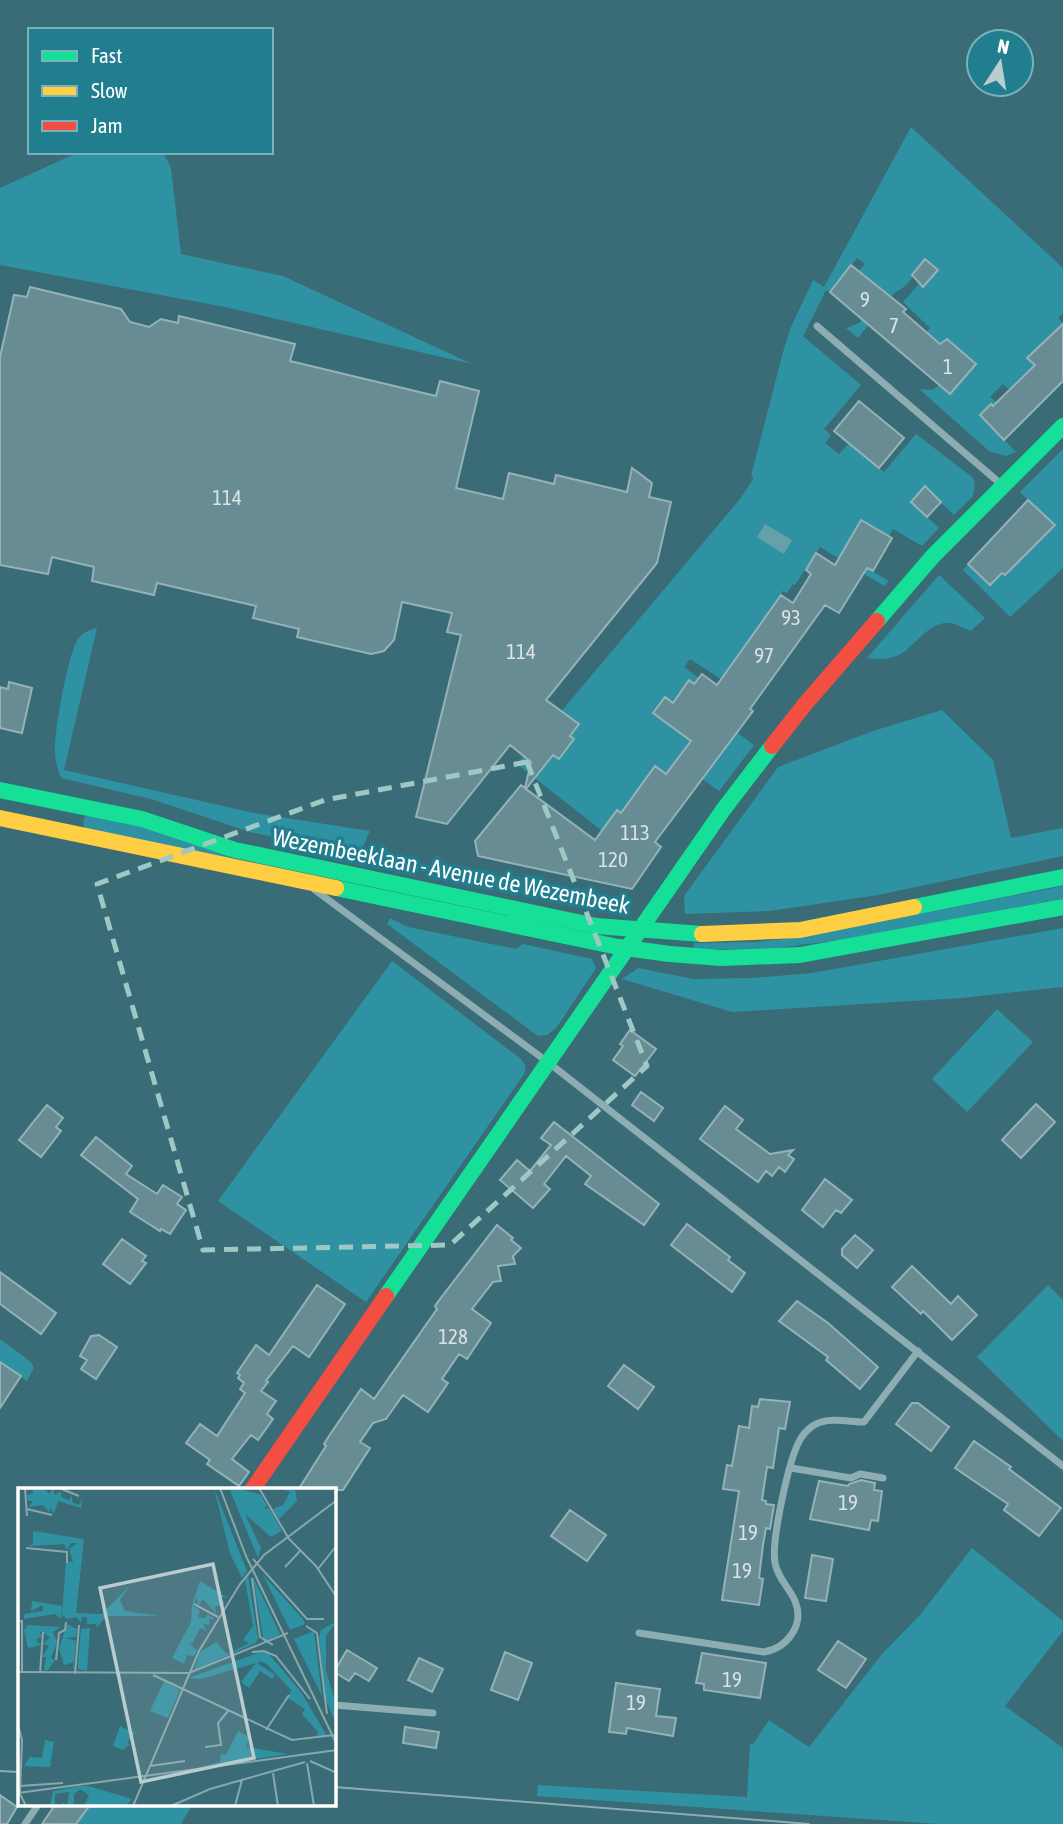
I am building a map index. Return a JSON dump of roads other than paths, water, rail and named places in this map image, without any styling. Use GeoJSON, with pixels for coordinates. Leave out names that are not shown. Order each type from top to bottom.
{"type":"FeatureCollection","features":[{"type":"Feature","properties":{"kind":"main road"},"geometry":{"type":"LineString","coordinates":[[253,1488],[723,810],[806,703],[933,556],[1063,426]]}},
{"type":"Feature","properties":{"kind":"main road","name":"Wezembeeklaan - Avenue de Wezembeek"},"geometry":{"type":"LineString","coordinates":[[0,790],[142,819],[235,850],[596,926],[639,932],[749,933],[800,930],[1063,877]]}},
{"type":"Feature","properties":{"kind":"main road","name":"Wezembeeklaan - Avenue de Wezembeek"},"geometry":{"type":"LineString","coordinates":[[0,818],[307,884],[627,949],[687,958],[776,958],[856,946],[1063,907]]}},
{"type":"Feature","properties":{"kind":"street"},"geometry":{"type":"LineString","coordinates":[[817,326],[1003,485]]}},
{"type":"Feature","properties":{"kind":"street"},"geometry":{"type":"LineString","coordinates":[[307,884],[549,1063],[1063,1466]]}},
{"type":"Feature","properties":{"kind":"street"},"geometry":{"type":"LineString","coordinates":[[639,1633],[764,1651],[782,1646],[788,1640],[797,1623],[797,1606],[794,1597],[779,1578],[774,1553],[784,1492],[800,1439],[814,1424],[828,1420],[864,1422],[918,1351]]}},
{"type":"Feature","properties":{"kind":"street"},"geometry":{"type":"LineString","coordinates":[[791,1468],[851,1478],[860,1475],[883,1478]]}},
{"type":"Feature","properties":{"kind":"street"},"geometry":{"type":"LineString","coordinates":[[336,1705],[433,1713]]}},
{"type":"Feature","properties":{"kind":"street"},"geometry":{"type":"LineString","coordinates":[[25,1824],[37,1806]]}},
{"type":"Feature","properties":{"kind":"tram line"},"geometry":{"type":"LineString","coordinates":[[0,1771],[18,1772]]}},
{"type":"Feature","properties":{"kind":"tram line"},"geometry":{"type":"LineString","coordinates":[[336,1787],[809,1824]]}}]}
